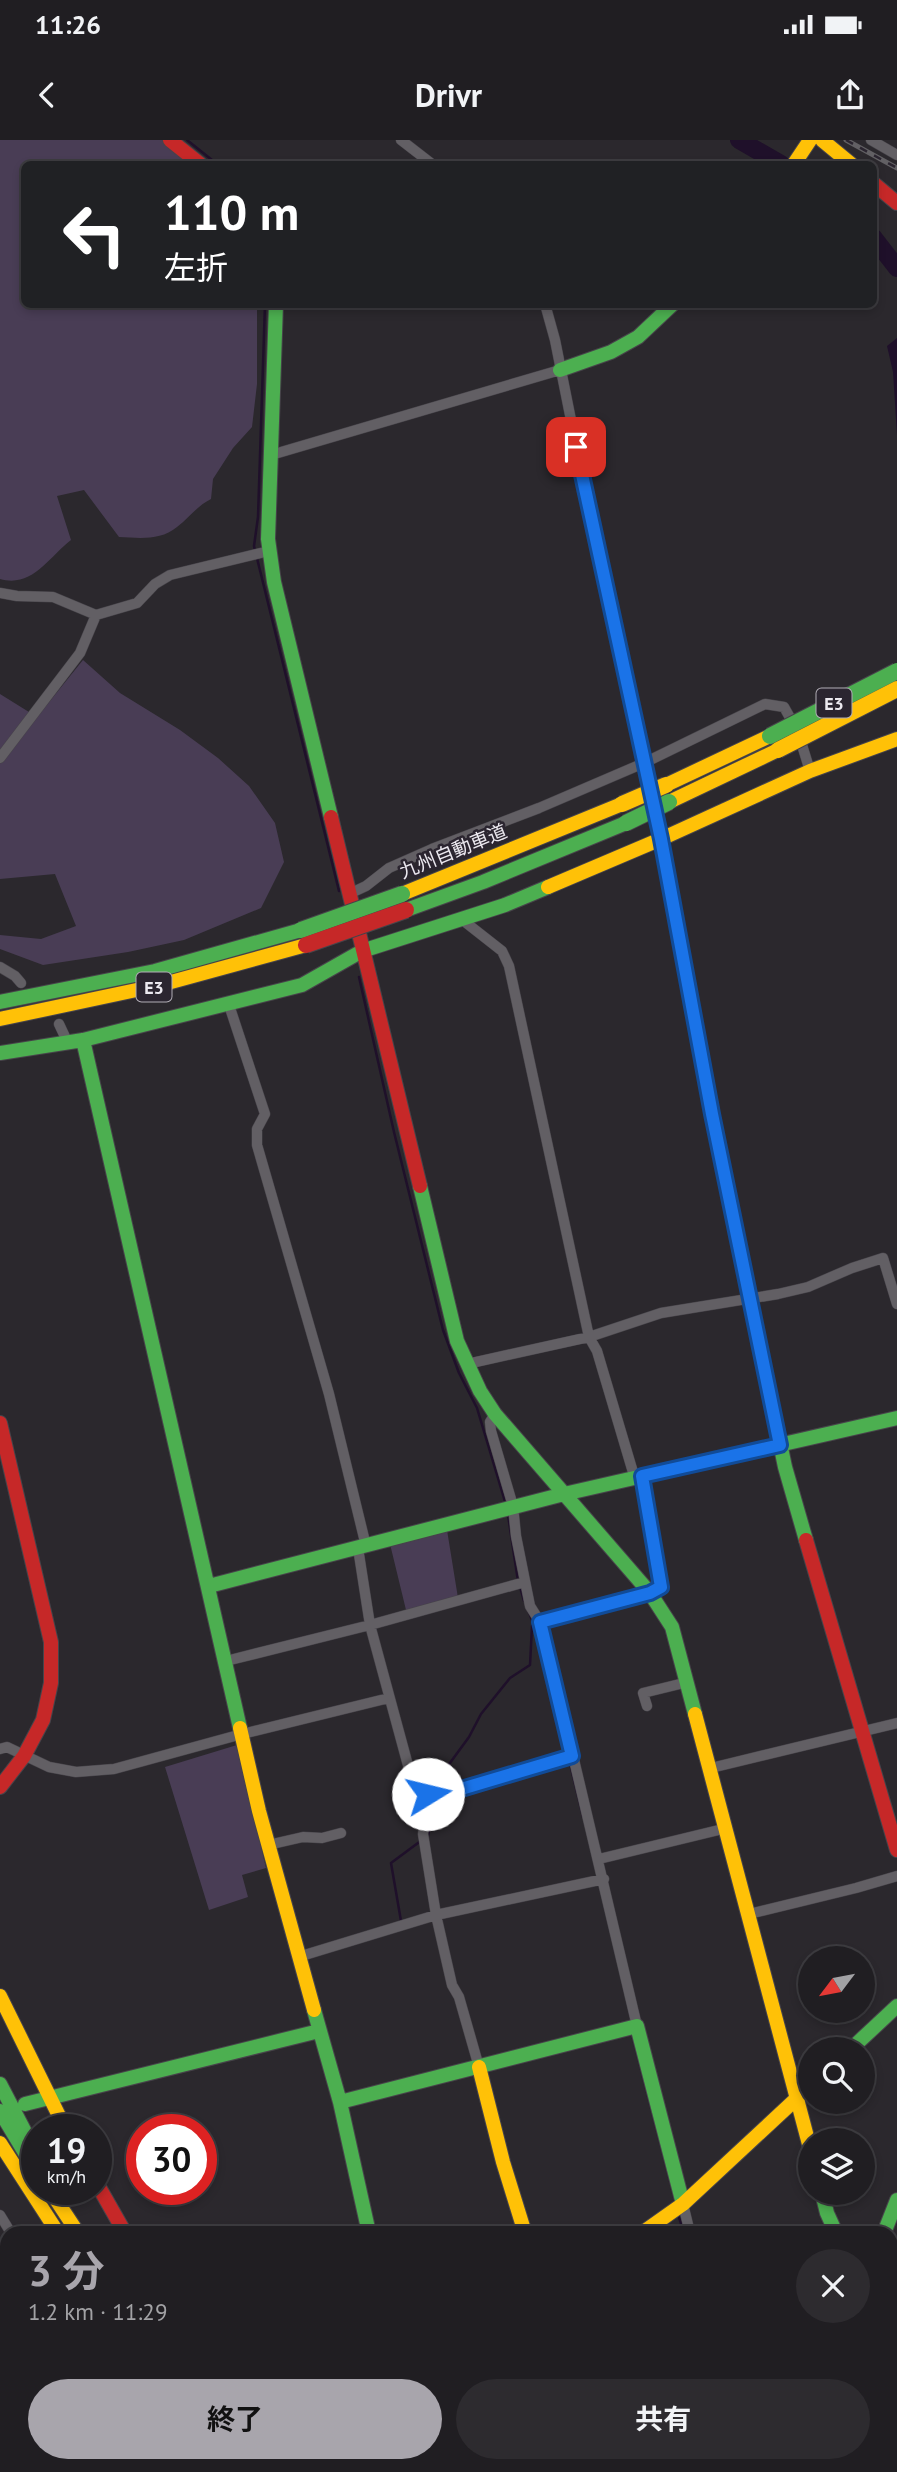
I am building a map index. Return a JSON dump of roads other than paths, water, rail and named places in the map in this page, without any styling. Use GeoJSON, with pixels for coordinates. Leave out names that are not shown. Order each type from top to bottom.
{"type":"FeatureCollection","features":[{"type":"Feature","properties":{"kind":"main road"},"geometry":{"type":"LineString","coordinates":[[170,140],[196,161]]}},
{"type":"Feature","properties":{"kind":"main road"},"geometry":{"type":"LineString","coordinates":[[797,161],[814,141],[847,161]]}},
{"type":"Feature","properties":{"kind":"main road"},"geometry":{"type":"LineString","coordinates":[[877,186],[897,203]]}},
{"type":"Feature","properties":{"kind":"main road"},"geometry":{"type":"LineString","coordinates":[[276,308],[270,551],[280,611],[351,893],[362,951],[457,1341],[480,1391],[495,1414],[650,1593],[672,1627],[805,2128]]}},
{"type":"Feature","properties":{"kind":"main road"},"geometry":{"type":"LineString","coordinates":[[560,370],[620,347],[638,337],[669,308]]}},
{"type":"Feature","properties":{"kind":"main road","name":"九州自動車道"},"geometry":{"type":"LineString","coordinates":[[404,902],[483,882],[626,823],[669,802],[897,671]]}},
{"type":"Feature","properties":{"kind":"main road","name":"九州自動車道"},"geometry":{"type":"LineString","coordinates":[[0,1019],[160,985],[404,902],[622,804],[774,743],[897,689]]}},
{"type":"Feature","properties":{"kind":"main road"},"geometry":{"type":"LineString","coordinates":[[0,1053],[75,1040],[229,1005],[302,985],[362,951],[505,905],[661,839],[810,771],[897,739]]}},
{"type":"Feature","properties":{"kind":"main road"},"geometry":{"type":"LineString","coordinates":[[643,764],[661,839],[712,1114],[780,1445],[897,1850]]}},
{"type":"Feature","properties":{"kind":"main road","name":"九州自動車道"},"geometry":{"type":"LineString","coordinates":[[0,1002],[303,938]]}},
{"type":"Feature","properties":{"kind":"main road"},"geometry":{"type":"LineString","coordinates":[[75,1040],[209,1586],[268,1845],[340,2102],[367,2226]]}},
{"type":"Feature","properties":{"kind":"main road"},"geometry":{"type":"LineString","coordinates":[[209,1586],[513,1506],[897,1418]]}},
{"type":"Feature","properties":{"kind":"main road"},"geometry":{"type":"LineString","coordinates":[[0,1423],[51,1642],[51,1683],[43,1720],[24,1756],[0,1787]]}},
{"type":"Feature","properties":{"kind":"main road"},"geometry":{"type":"LineString","coordinates":[[0,1996],[57,2114]]}},
{"type":"Feature","properties":{"kind":"main road"},"geometry":{"type":"LineString","coordinates":[[864,2037],[897,2006]]}},
{"type":"Feature","properties":{"kind":"main road"},"geometry":{"type":"LineString","coordinates":[[340,2102],[637,2026],[683,2204]]}},
{"type":"Feature","properties":{"kind":"main road"},"geometry":{"type":"LineString","coordinates":[[24,2104],[319,2031]]}},
{"type":"Feature","properties":{"kind":"main road"},"geometry":{"type":"LineString","coordinates":[[479,2067],[503,2162],[523,2226]]}},
{"type":"Feature","properties":{"kind":"main road"},"geometry":{"type":"LineString","coordinates":[[0,2084],[21,2124]]}},
{"type":"Feature","properties":{"kind":"main road"},"geometry":{"type":"LineString","coordinates":[[652,2226],[683,2204],[797,2097]]}},
{"type":"Feature","properties":{"kind":"main road"},"geometry":{"type":"LineString","coordinates":[[0,2104],[21,2142]]}},
{"type":"Feature","properties":{"kind":"main road"},"geometry":{"type":"LineString","coordinates":[[0,2111],[21,2145]]}},
{"type":"Feature","properties":{"kind":"main road"},"geometry":{"type":"LineString","coordinates":[[0,2143],[53,2226]]}},
{"type":"Feature","properties":{"kind":"main road"},"geometry":{"type":"LineString","coordinates":[[0,2159],[43,2226]]}},
{"type":"Feature","properties":{"kind":"main road"},"geometry":{"type":"LineString","coordinates":[[887,2226],[897,2200]]}},
{"type":"Feature","properties":{"kind":"main road"},"geometry":{"type":"LineString","coordinates":[[58,2205],[72,2226]]}},
{"type":"Feature","properties":{"kind":"main road"},"geometry":{"type":"LineString","coordinates":[[109,2205],[121,2226]]}},
{"type":"Feature","properties":{"kind":"main road"},"geometry":{"type":"LineString","coordinates":[[825,2205],[833,2226]]}},
{"type":"Feature","properties":{"kind":"street"},"geometry":{"type":"LineString","coordinates":[[401,140],[428,161]]}},
{"type":"Feature","properties":{"kind":"street"},"geometry":{"type":"LineString","coordinates":[[871,140],[897,155]]}},
{"type":"Feature","properties":{"kind":"street"},"geometry":{"type":"LineString","coordinates":[[546,308],[643,764]]}},
{"type":"Feature","properties":{"kind":"street"},"geometry":{"type":"LineString","coordinates":[[271,455],[560,370]]}},
{"type":"Feature","properties":{"kind":"street"},"geometry":{"type":"LineString","coordinates":[[0,593],[53,597],[96,615],[137,603],[155,584],[170,575],[270,551]]}},
{"type":"Feature","properties":{"kind":"street"},"geometry":{"type":"LineString","coordinates":[[0,758],[80,653],[96,615]]}},
{"type":"Feature","properties":{"kind":"street"},"geometry":{"type":"LineString","coordinates":[[351,893],[366,886],[389,868],[643,764],[765,704],[784,707],[798,732],[810,771]]}},
{"type":"Feature","properties":{"kind":"street"},"geometry":{"type":"LineString","coordinates":[[460,918],[502,951],[509,966],[589,1337],[597,1350],[639,1477],[661,1587],[650,1593],[540,1622]]}},
{"type":"Feature","properties":{"kind":"street"},"geometry":{"type":"LineString","coordinates":[[0,967],[21,983]]}},
{"type":"Feature","properties":{"kind":"street"},"geometry":{"type":"LineString","coordinates":[[229,1005],[265,1114],[257,1129],[257,1145],[329,1394],[362,1547],[370,1625],[409,1769],[419,1766],[422,1769],[428,1794],[423,1834],[436,1915],[452,1985],[459,1997],[479,2067]]}},
{"type":"Feature","properties":{"kind":"street"},"geometry":{"type":"LineString","coordinates":[[59,1024],[75,1040]]}},
{"type":"Feature","properties":{"kind":"street"},"geometry":{"type":"LineString","coordinates":[[467,1364],[589,1337],[661,1312],[807,1287],[883,1258],[897,1304]]}},
{"type":"Feature","properties":{"kind":"street"},"geometry":{"type":"LineString","coordinates":[[495,1414],[490,1422],[491,1431],[513,1506],[530,1606],[540,1622],[604,1879],[637,2026]]}},
{"type":"Feature","properties":{"kind":"street"},"geometry":{"type":"LineString","coordinates":[[226,1661],[525,1582]]}},
{"type":"Feature","properties":{"kind":"street"},"geometry":{"type":"LineString","coordinates":[[647,1706],[643,1693],[688,1682]]}},
{"type":"Feature","properties":{"kind":"street"},"geometry":{"type":"LineString","coordinates":[[0,1749],[7,1747],[49,1767],[76,1772],[114,1769],[389,1699]]}},
{"type":"Feature","properties":{"kind":"street"},"geometry":{"type":"LineString","coordinates":[[711,1768],[897,1723]]}},
{"type":"Feature","properties":{"kind":"street"},"geometry":{"type":"LineString","coordinates":[[428,1794],[441,1795],[572,1756]]}},
{"type":"Feature","properties":{"kind":"street"},"geometry":{"type":"LineString","coordinates":[[599,1859],[727,1828]]}},
{"type":"Feature","properties":{"kind":"street"},"geometry":{"type":"LineString","coordinates":[[268,1845],[303,1837],[322,1838],[341,1833]]}},
{"type":"Feature","properties":{"kind":"street"},"geometry":{"type":"LineString","coordinates":[[749,1914],[897,1876]]}},
{"type":"Feature","properties":{"kind":"street"},"geometry":{"type":"LineString","coordinates":[[298,1957],[436,1915],[604,1879]]}},
{"type":"Feature","properties":{"kind":"street"},"geometry":{"type":"LineString","coordinates":[[683,2204],[688,2226]]}},
{"type":"Feature","properties":{"kind":"waterway"},"geometry":{"type":"LineString","coordinates":[[187,140],[213,161]]}},
{"type":"Feature","properties":{"kind":"waterway"},"geometry":{"type":"LineString","coordinates":[[739,140],[776,161]]}},
{"type":"Feature","properties":{"kind":"waterway"},"geometry":{"type":"LineString","coordinates":[[877,242],[897,268]]}},
{"type":"Feature","properties":{"kind":"waterway"},"geometry":{"type":"LineString","coordinates":[[265,308],[258,517],[254,546],[339,891]]}},
{"type":"Feature","properties":{"kind":"waterway"},"geometry":{"type":"LineString","coordinates":[[359,977],[443,1330],[459,1373],[477,1408],[506,1505]]}},
{"type":"Feature","properties":{"kind":"waterway"},"geometry":{"type":"LineString","coordinates":[[508,1515],[518,1581]]}},
{"type":"Feature","properties":{"kind":"waterway"},"geometry":{"type":"LineString","coordinates":[[520,1587],[524,1601]]}},
{"type":"Feature","properties":{"kind":"waterway"},"geometry":{"type":"LineString","coordinates":[[528,1610],[540,1640]]}},
{"type":"Feature","properties":{"kind":"waterway"},"geometry":{"type":"LineString","coordinates":[[438,1792],[447,1767],[469,1737],[481,1714],[510,1678],[530,1665],[532,1626]]}},
{"type":"Feature","properties":{"kind":"waterway"},"geometry":{"type":"LineString","coordinates":[[549,1677],[583,1817]]}},
{"type":"Feature","properties":{"kind":"waterway"},"geometry":{"type":"LineString","coordinates":[[428,1836],[436,1798]]}},
{"type":"Feature","properties":{"kind":"waterway"},"geometry":{"type":"LineString","coordinates":[[401,1921],[391,1863],[422,1840]]}},
{"type":"Feature","properties":{"kind":"waterway"},"geometry":{"type":"LineString","coordinates":[[633,2038],[676,2204]]}},
{"type":"Feature","properties":{"kind":"waterway"},"geometry":{"type":"LineString","coordinates":[[678,2214],[682,2226]]}},
{"type":"Feature","properties":{"kind":"railway"},"geometry":{"type":"LineString","coordinates":[[846,140],[897,168]]}}]}
